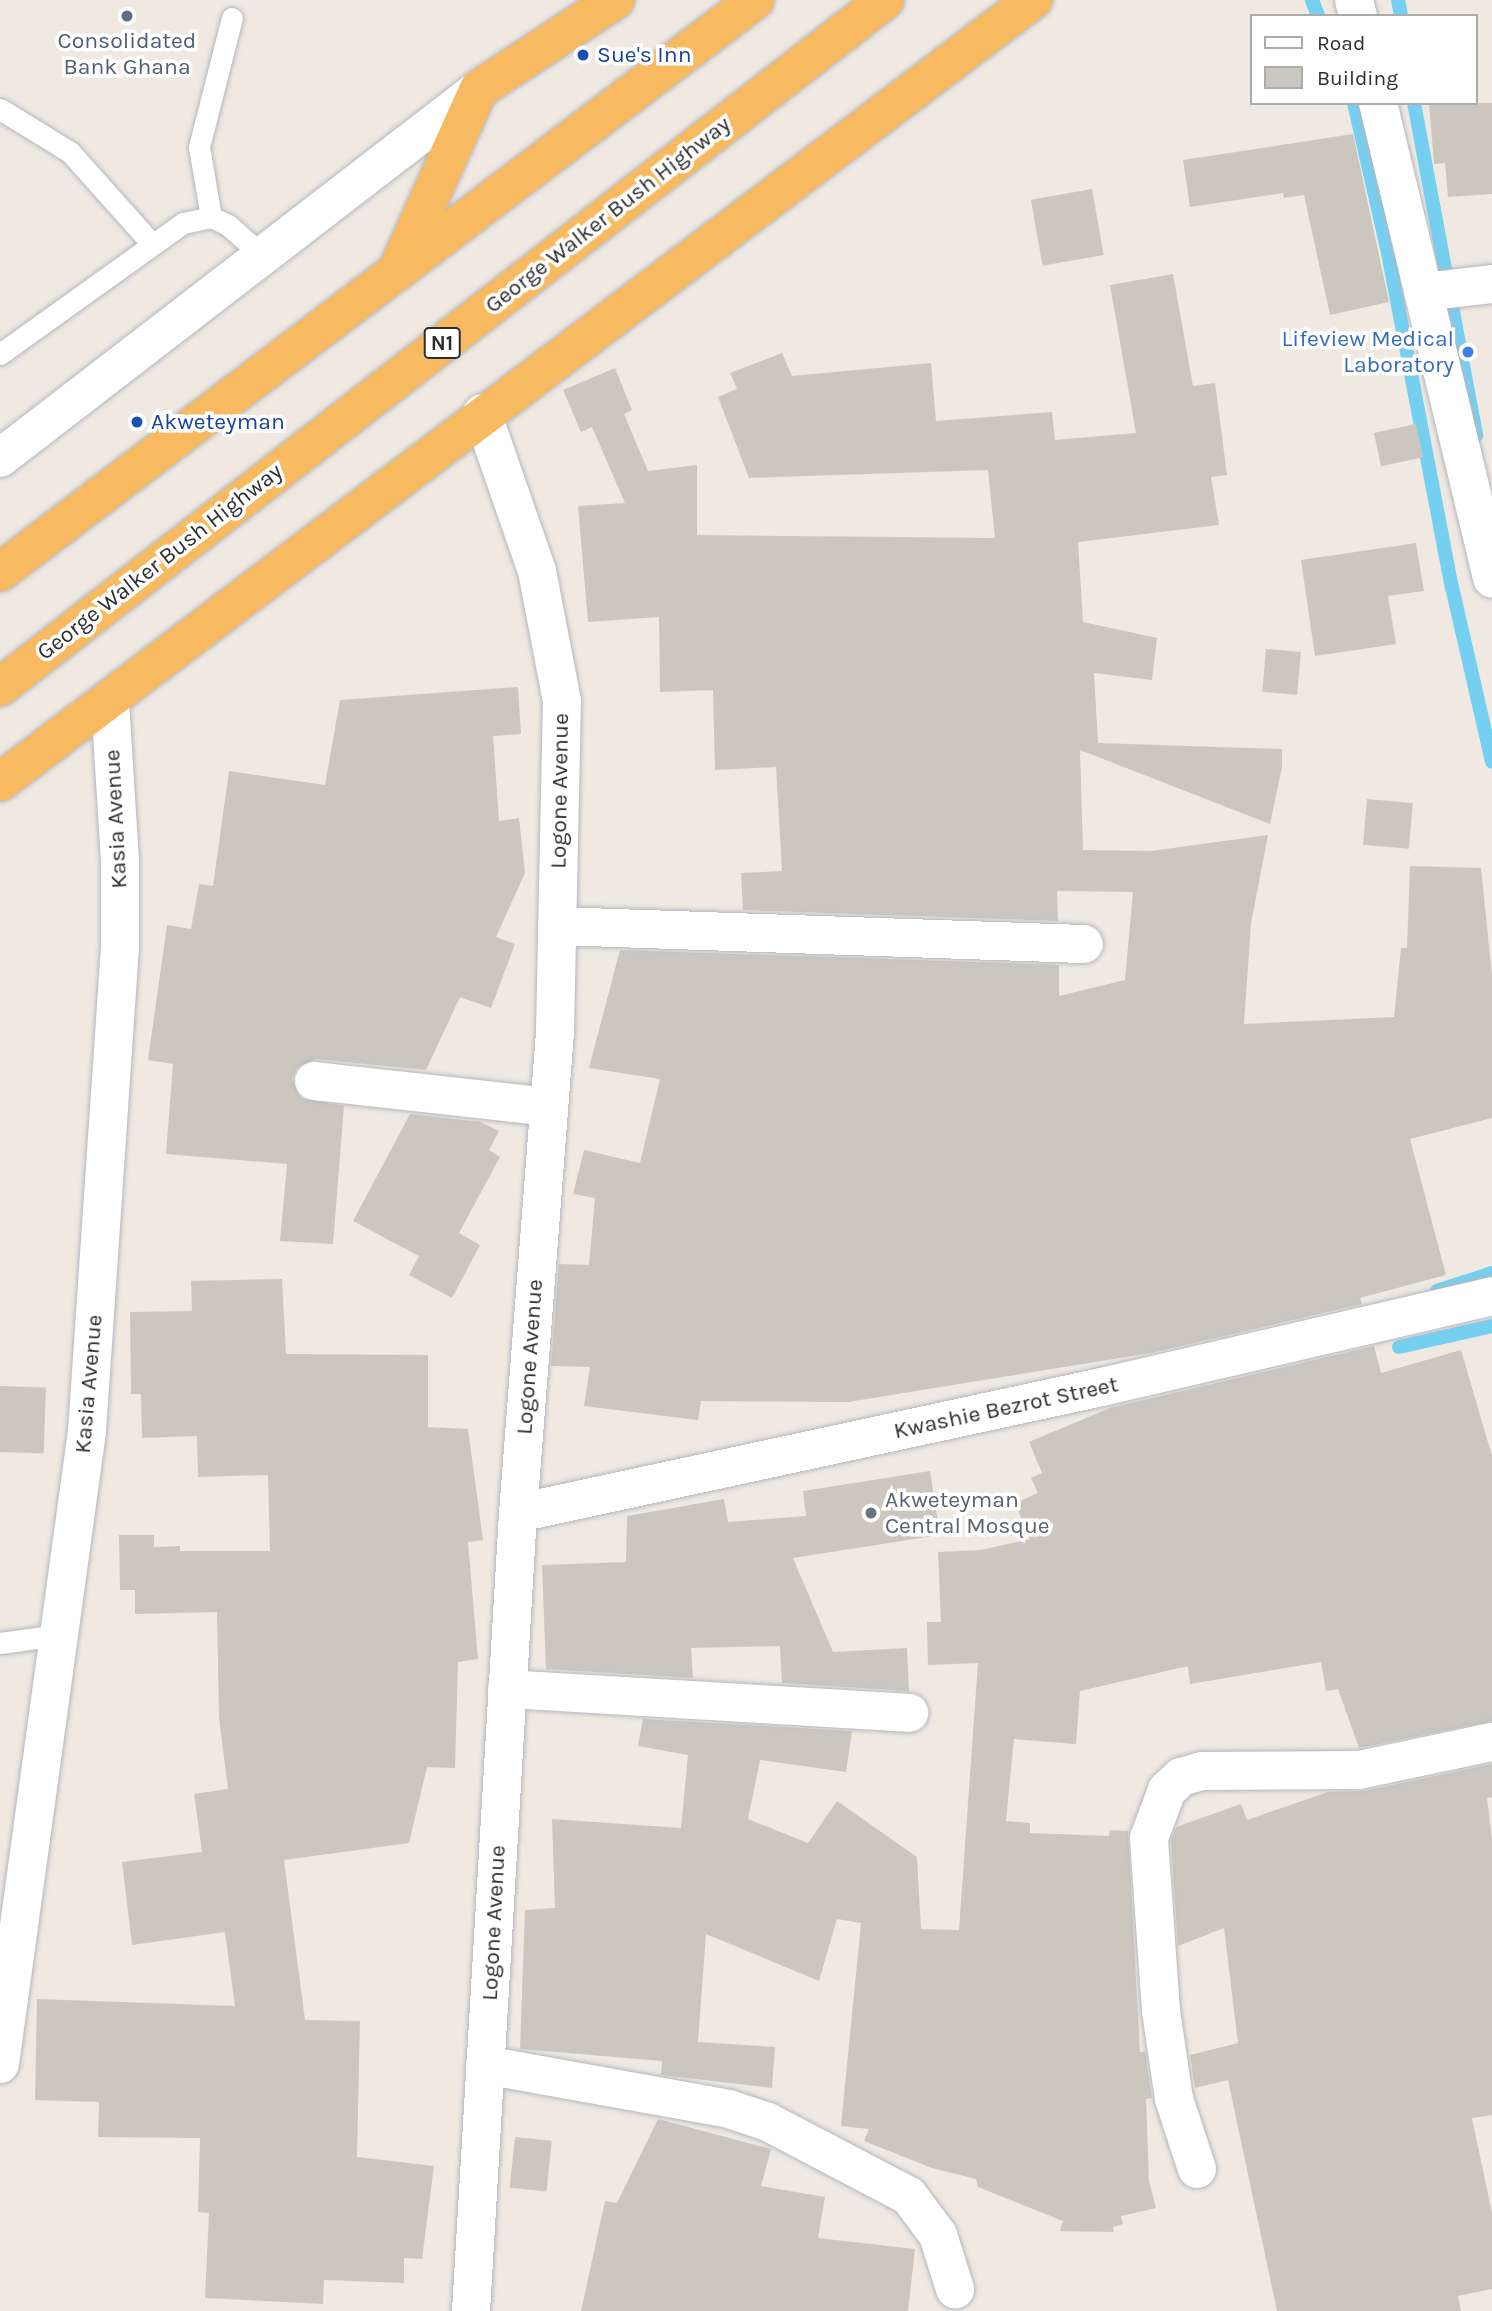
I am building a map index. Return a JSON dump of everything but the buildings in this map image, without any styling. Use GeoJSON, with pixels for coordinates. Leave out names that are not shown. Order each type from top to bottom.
{"type":"FeatureCollection","features":[{"type":"Feature","properties":{"kind":"highway"},"geometry":{"type":"LineString","coordinates":[[398,268],[479,89],[615,0]]}},
{"type":"Feature","properties":{"kind":"highway"},"geometry":{"type":"LineString","coordinates":[[0,572],[755,0]]}},
{"type":"Feature","properties":{"kind":"highway","name":"George Walker Bush Highway"},"geometry":{"type":"LineString","coordinates":[[0,687],[885,0]]}},
{"type":"Feature","properties":{"kind":"highway"},"geometry":{"type":"LineString","coordinates":[[0,782],[482,413],[1033,0]]}},
{"type":"Feature","properties":{"kind":"street"},"geometry":{"type":"LineString","coordinates":[[0,458],[479,89]]}},
{"type":"Feature","properties":{"kind":"street"},"geometry":{"type":"LineString","coordinates":[[1378,105],[1492,579]]}},
{"type":"Feature","properties":{"kind":"street"},"geometry":{"type":"LineString","coordinates":[[1423,292],[1492,284]]}},
{"type":"Feature","properties":{"kind":"street","name":"Logone Avenue"},"geometry":{"type":"LineString","coordinates":[[471,2311],[518,1513],[548,1107],[557,926],[562,701],[537,571],[482,413]]}},
{"type":"Feature","properties":{"kind":"street","name":"Kasia Avenue"},"geometry":{"type":"LineString","coordinates":[[0,2064],[87,1431],[120,950],[120,861],[110,700]]}},
{"type":"Feature","properties":{"kind":"street"},"geometry":{"type":"LineString","coordinates":[[557,926],[1084,944]]}},
{"type":"Feature","properties":{"kind":"street"},"geometry":{"type":"LineString","coordinates":[[314,1081],[548,1107]]}},
{"type":"Feature","properties":{"kind":"street","name":"Kwashie Bezrot Street"},"geometry":{"type":"LineString","coordinates":[[518,1513],[1101,1387],[1492,1296]]}},
{"type":"Feature","properties":{"kind":"street"},"geometry":{"type":"LineString","coordinates":[[507,1689],[909,1713]]}},
{"type":"Feature","properties":{"kind":"street"},"geometry":{"type":"LineString","coordinates":[[1197,2169],[1174,2099],[1161,2011],[1149,1838],[1167,1790],[1181,1777],[1202,1772],[1359,1770],[1492,1742]]}},
{"type":"Feature","properties":{"kind":"street"},"geometry":{"type":"LineString","coordinates":[[485,2065],[729,2109],[768,2122],[909,2196],[938,2235],[955,2289]]}},
{"type":"Feature","properties":{"kind":"lane"},"geometry":{"type":"LineString","coordinates":[[211,217],[199,148],[232,18]]}},
{"type":"Feature","properties":{"kind":"lane"},"geometry":{"type":"LineString","coordinates":[[0,109],[70,152],[152,244]]}},
{"type":"Feature","properties":{"kind":"lane"},"geometry":{"type":"LineString","coordinates":[[0,354],[183,223],[211,217],[228,225],[262,255]]}},
{"type":"Feature","properties":{"kind":"lane"},"geometry":{"type":"LineString","coordinates":[[0,1643],[59,1635]]}},
{"type":"Feature","properties":{"kind":"waterway"},"geometry":{"type":"LineString","coordinates":[[1312,0],[1317,14]]}},
{"type":"Feature","properties":{"kind":"waterway"},"geometry":{"type":"LineString","coordinates":[[1398,0],[1401,14]]}},
{"type":"Feature","properties":{"kind":"waterway"},"geometry":{"type":"LineString","coordinates":[[1354,105],[1388,253],[1452,587],[1492,761]]}},
{"type":"Feature","properties":{"kind":"waterway"},"geometry":{"type":"LineString","coordinates":[[1414,105],[1476,435]]}},
{"type":"Feature","properties":{"kind":"waterway"},"geometry":{"type":"LineString","coordinates":[[1437,1291],[1492,1273]]}},
{"type":"Feature","properties":{"kind":"waterway"},"geometry":{"type":"LineString","coordinates":[[1399,1347],[1492,1326]]}},
{"type":"Feature","properties":{"kind":"place","name":"Consolidated Bank Ghana"},"geometry":{"type":"Point","coordinates":[127,16]}},
{"type":"Feature","properties":{"kind":"place","name":"Sue's Inn"},"geometry":{"type":"Point","coordinates":[583,55]}},
{"type":"Feature","properties":{"kind":"place","name":"Lifeview Medical Laboratory"},"geometry":{"type":"Point","coordinates":[1468,352]}},
{"type":"Feature","properties":{"kind":"place","name":"Akweteyman"},"geometry":{"type":"Point","coordinates":[137,422]}},
{"type":"Feature","properties":{"kind":"place","name":"Akweteyman Central Mosque"},"geometry":{"type":"Point","coordinates":[871,1513]}}]}
